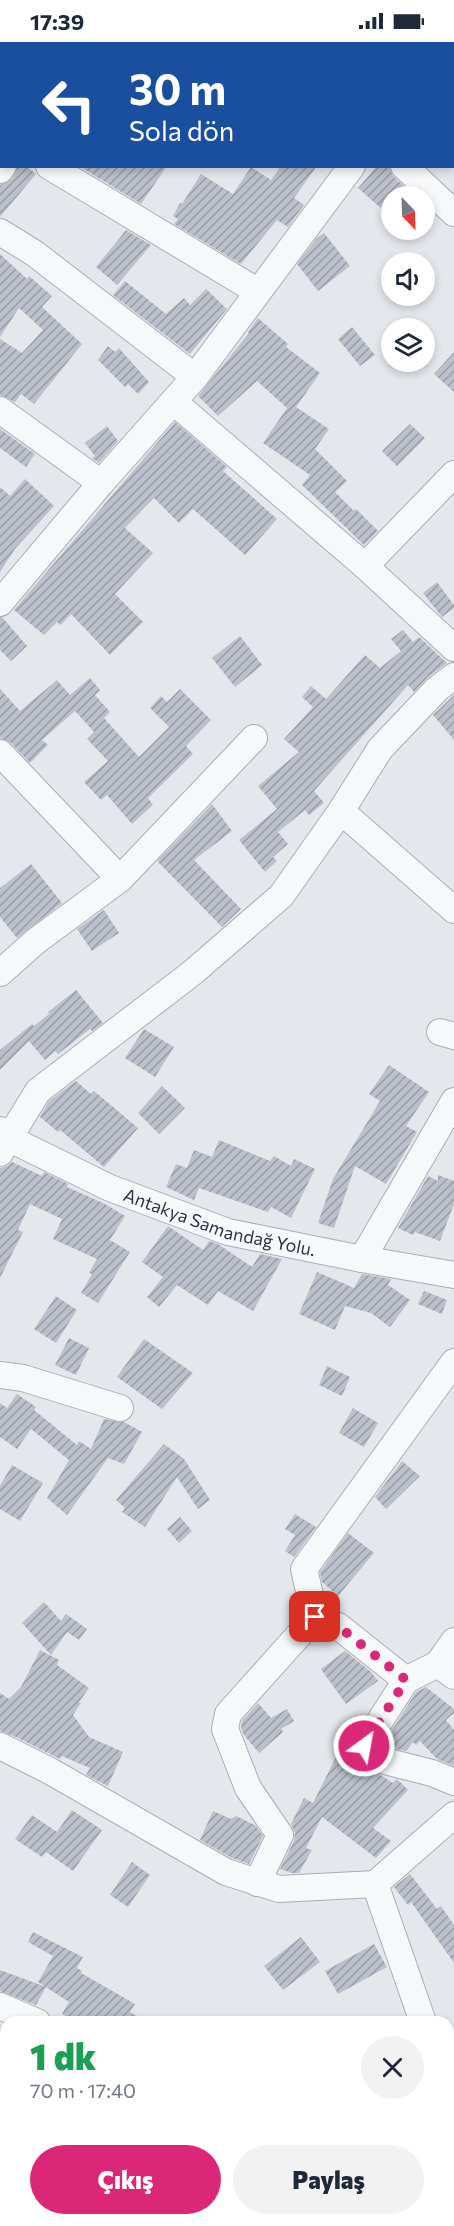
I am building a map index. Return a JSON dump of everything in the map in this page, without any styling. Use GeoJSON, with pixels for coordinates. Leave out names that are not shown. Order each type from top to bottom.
{"type":"FeatureCollection","features":[{"type":"Feature","properties":{"kind":"street"},"geometry":{"type":"LineString","coordinates":[[52,168],[257,291]]}},
{"type":"Feature","properties":{"kind":"street"},"geometry":{"type":"LineString","coordinates":[[0,603],[101,483],[195,377],[350,168]]}},
{"type":"Feature","properties":{"kind":"street"},"geometry":{"type":"LineString","coordinates":[[406,168],[454,213]]}},
{"type":"Feature","properties":{"kind":"street"},"geometry":{"type":"LineString","coordinates":[[0,232],[34,253],[195,377]]}},
{"type":"Feature","properties":{"kind":"street"},"geometry":{"type":"LineString","coordinates":[[174,402],[365,566],[454,648]]}},
{"type":"Feature","properties":{"kind":"street"},"geometry":{"type":"LineString","coordinates":[[0,410],[101,483]]}},
{"type":"Feature","properties":{"kind":"street"},"geometry":{"type":"LineString","coordinates":[[365,566],[454,474]]}},
{"type":"Feature","properties":{"kind":"street"},"geometry":{"type":"LineString","coordinates":[[3,1140],[38,1090],[192,973],[281,896],[341,811],[380,749],[436,689],[454,676]]}},
{"type":"Feature","properties":{"kind":"street"},"geometry":{"type":"LineString","coordinates":[[0,974],[36,941],[120,879],[254,738]]}},
{"type":"Feature","properties":{"kind":"street"},"geometry":{"type":"LineString","coordinates":[[0,753],[120,879]]}},
{"type":"Feature","properties":{"kind":"street"},"geometry":{"type":"LineString","coordinates":[[341,811],[454,910]]}},
{"type":"Feature","properties":{"kind":"street"},"geometry":{"type":"LineString","coordinates":[[362,1259],[454,1101]]}},
{"type":"Feature","properties":{"kind":"street","name":"Antakya Samandağ Yolu."},"geometry":{"type":"LineString","coordinates":[[3,1140],[110,1188],[228,1232],[454,1275]]}},
{"type":"Feature","properties":{"kind":"street"},"geometry":{"type":"LineString","coordinates":[[315,1617],[304,1569],[454,1362]]}},
{"type":"Feature","properties":{"kind":"street"},"geometry":{"type":"LineString","coordinates":[[0,1375],[22,1378],[120,1408]]}},
{"type":"Feature","properties":{"kind":"street"},"geometry":{"type":"LineString","coordinates":[[315,1617],[338,1626],[406,1680]]}},
{"type":"Feature","properties":{"kind":"street"},"geometry":{"type":"LineString","coordinates":[[257,1882],[280,1835],[248,1788],[225,1729],[228,1714],[315,1617]]}},
{"type":"Feature","properties":{"kind":"street"},"geometry":{"type":"LineString","coordinates":[[454,1641],[446,1670],[406,1680],[364,1746],[385,1761],[432,1773],[454,1782]]}},
{"type":"Feature","properties":{"kind":"street"},"geometry":{"type":"LineString","coordinates":[[0,1746],[50,1771],[226,1872],[279,1889],[375,1884],[454,1815]]}},
{"type":"Feature","properties":{"kind":"street"},"geometry":{"type":"LineString","coordinates":[[375,1884],[421,2016]]}},
{"type":"Feature","properties":{"kind":"street"},"geometry":{"type":"LineString","coordinates":[[0,2006],[23,2016]]}},
{"type":"Feature","properties":{"kind":"building"},"geometry":{"type":"Polygon","coordinates":[[[17,168],[28,168],[36,174],[0,217],[0,185],[12,179],[17,168]]]}},
{"type":"Feature","properties":{"kind":"building"},"geometry":{"type":"Polygon","coordinates":[[[82,168],[166,168],[141,204],[82,168]]]}},
{"type":"Feature","properties":{"kind":"building"},"geometry":{"type":"Polygon","coordinates":[[[250,168],[271,180],[280,168],[316,168],[294,198],[304,205],[288,227],[277,220],[241,264],[174,224],[178,219],[173,216],[180,203],[182,204],[201,174],[233,194],[250,168]]]}},
{"type":"Feature","properties":{"kind":"building"},"geometry":{"type":"Polygon","coordinates":[[[375,168],[390,168],[393,176],[404,186],[381,186],[381,208],[358,188],[375,168]]]}},
{"type":"Feature","properties":{"kind":"building"},"geometry":{"type":"Polygon","coordinates":[[[126,230],[151,245],[117,285],[96,267],[126,230]]]}},
{"type":"Feature","properties":{"kind":"building"},"geometry":{"type":"Polygon","coordinates":[[[324,233],[350,266],[318,291],[297,264],[317,238],[324,233]]]}},
{"type":"Feature","properties":{"kind":"building"},"geometry":{"type":"Polygon","coordinates":[[[0,254],[27,279],[29,276],[52,296],[42,307],[82,344],[34,404],[21,394],[15,402],[0,395],[0,339],[22,353],[43,330],[19,308],[0,337],[0,254]]]}},
{"type":"Feature","properties":{"kind":"building"},"geometry":{"type":"Polygon","coordinates":[[[125,281],[166,314],[184,298],[190,305],[206,289],[227,309],[190,354],[113,295],[125,281]]]}},
{"type":"Feature","properties":{"kind":"building"},"geometry":{"type":"Polygon","coordinates":[[[258,318],[288,344],[286,347],[320,373],[296,407],[329,429],[315,449],[347,481],[335,492],[378,531],[364,545],[302,485],[310,475],[263,443],[287,408],[257,381],[218,416],[198,396],[249,333],[258,318]]]}},
{"type":"Feature","properties":{"kind":"building"},"geometry":{"type":"Polygon","coordinates":[[[352,327],[375,355],[360,366],[338,339],[352,327]]]}},
{"type":"Feature","properties":{"kind":"building"},"geometry":{"type":"Polygon","coordinates":[[[108,346],[115,352],[119,348],[149,382],[138,394],[128,384],[125,387],[98,360],[108,346]]]}},
{"type":"Feature","properties":{"kind":"building"},"geometry":{"type":"Polygon","coordinates":[[[454,352],[454,392],[434,374],[454,352]]]}},
{"type":"Feature","properties":{"kind":"building"},"geometry":{"type":"Polygon","coordinates":[[[175,422],[227,467],[223,471],[277,519],[245,555],[193,509],[179,523],[154,498],[125,528],[153,553],[115,594],[143,622],[110,655],[71,614],[61,625],[57,622],[44,635],[14,610],[175,422]]]}},
{"type":"Feature","properties":{"kind":"building"},"geometry":{"type":"Polygon","coordinates":[[[410,424],[425,438],[397,466],[382,451],[410,424]]]}},
{"type":"Feature","properties":{"kind":"building"},"geometry":{"type":"Polygon","coordinates":[[[107,426],[118,441],[99,463],[92,458],[95,456],[85,443],[107,426]]]}},
{"type":"Feature","properties":{"kind":"building"},"geometry":{"type":"Polygon","coordinates":[[[0,429],[35,454],[26,467],[0,448],[0,429]]]}},
{"type":"Feature","properties":{"kind":"building"},"geometry":{"type":"Polygon","coordinates":[[[25,479],[54,506],[15,549],[0,572],[0,487],[10,496],[25,479]]]}},
{"type":"Feature","properties":{"kind":"building"},"geometry":{"type":"Polygon","coordinates":[[[437,582],[454,605],[454,608],[442,617],[423,593],[437,582]]]}},
{"type":"Feature","properties":{"kind":"building"},"geometry":{"type":"Polygon","coordinates":[[[2,617],[27,646],[11,661],[0,650],[0,618],[2,617]]]}},
{"type":"Feature","properties":{"kind":"building"},"geometry":{"type":"Polygon","coordinates":[[[403,630],[413,642],[419,637],[447,663],[428,677],[414,692],[408,685],[314,791],[324,803],[309,815],[305,810],[278,832],[288,844],[273,857],[277,861],[265,872],[239,840],[277,809],[258,786],[299,752],[284,739],[313,707],[302,697],[311,686],[326,699],[365,655],[380,668],[401,651],[391,639],[403,630]]]}},
{"type":"Feature","properties":{"kind":"building"},"geometry":{"type":"Polygon","coordinates":[[[240,636],[262,665],[235,687],[212,658],[240,636]]]}},
{"type":"Feature","properties":{"kind":"building"},"geometry":{"type":"Polygon","coordinates":[[[90,678],[100,690],[95,695],[110,712],[104,718],[139,757],[169,727],[150,708],[161,696],[167,702],[180,689],[211,720],[186,746],[193,754],[148,798],[153,805],[132,824],[107,795],[101,800],[84,782],[108,761],[87,739],[94,732],[75,711],[42,740],[48,745],[30,763],[11,743],[0,738],[0,689],[20,711],[57,680],[70,695],[90,678]]]}},
{"type":"Feature","properties":{"kind":"building"},"geometry":{"type":"Polygon","coordinates":[[[454,695],[454,740],[433,715],[454,695]]]}},
{"type":"Feature","properties":{"kind":"building"},"geometry":{"type":"Polygon","coordinates":[[[212,804],[232,831],[194,860],[241,909],[222,927],[157,861],[212,804]]]}},
{"type":"Feature","properties":{"kind":"building"},"geometry":{"type":"Polygon","coordinates":[[[31,864],[62,903],[17,938],[0,917],[0,888],[31,864]]]}},
{"type":"Feature","properties":{"kind":"building"},"geometry":{"type":"Polygon","coordinates":[[[104,910],[119,933],[92,951],[77,929],[104,910]]]}},
{"type":"Feature","properties":{"kind":"building"},"geometry":{"type":"Polygon","coordinates":[[[76,990],[103,1023],[92,1031],[90,1029],[58,1054],[55,1051],[45,1060],[29,1041],[0,1070],[0,1050],[32,1024],[34,1026],[76,990]]]}},
{"type":"Feature","properties":{"kind":"building"},"geometry":{"type":"Polygon","coordinates":[[[144,1029],[174,1047],[155,1077],[125,1058],[144,1029]]]}},
{"type":"Feature","properties":{"kind":"building"},"geometry":{"type":"Polygon","coordinates":[[[389,1065],[429,1092],[406,1126],[417,1132],[386,1184],[355,1166],[334,1228],[318,1223],[333,1179],[380,1101],[369,1094],[389,1065]]]}},
{"type":"Feature","properties":{"kind":"building"},"geometry":{"type":"Polygon","coordinates":[[[76,1081],[91,1094],[94,1091],[138,1128],[104,1167],[60,1130],[58,1132],[40,1117],[49,1101],[76,1081]]]}},
{"type":"Feature","properties":{"kind":"building"},"geometry":{"type":"Polygon","coordinates":[[[162,1086],[185,1108],[159,1134],[138,1113],[162,1086]]]}},
{"type":"Feature","properties":{"kind":"building"},"geometry":{"type":"Polygon","coordinates":[[[219,1140],[270,1161],[274,1156],[291,1166],[294,1159],[315,1169],[291,1218],[271,1207],[268,1212],[199,1188],[194,1200],[166,1187],[176,1164],[187,1168],[194,1150],[212,1157],[219,1140]]]}},
{"type":"Feature","properties":{"kind":"building"},"geometry":{"type":"Polygon","coordinates":[[[12,1162],[42,1176],[44,1172],[68,1184],[67,1187],[125,1216],[110,1240],[130,1252],[98,1303],[81,1293],[92,1274],[89,1273],[97,1259],[53,1239],[62,1219],[30,1204],[18,1230],[23,1232],[0,1278],[0,1168],[12,1162]]]}},
{"type":"Feature","properties":{"kind":"building"},"geometry":{"type":"Polygon","coordinates":[[[438,1175],[454,1181],[454,1204],[440,1241],[415,1232],[413,1235],[398,1228],[428,1176],[438,1181],[438,1175]]]}},
{"type":"Feature","properties":{"kind":"building"},"geometry":{"type":"Polygon","coordinates":[[[168,1226],[203,1250],[209,1241],[218,1244],[252,1267],[260,1254],[282,1259],[253,1311],[218,1291],[208,1305],[177,1285],[159,1307],[147,1297],[163,1277],[142,1262],[168,1226]]]}},
{"type":"Feature","properties":{"kind":"building"},"geometry":{"type":"Polygon","coordinates":[[[317,1272],[354,1288],[362,1274],[391,1279],[388,1285],[410,1300],[390,1327],[371,1313],[345,1306],[335,1330],[299,1314],[317,1272]]]}},
{"type":"Feature","properties":{"kind":"building"},"geometry":{"type":"Polygon","coordinates":[[[424,1291],[447,1300],[442,1314],[418,1304],[424,1291]]]}},
{"type":"Feature","properties":{"kind":"building"},"geometry":{"type":"Polygon","coordinates":[[[56,1296],[77,1310],[56,1343],[34,1329],[56,1296]]]}},
{"type":"Feature","properties":{"kind":"building"},"geometry":{"type":"Polygon","coordinates":[[[69,1338],[89,1348],[76,1375],[55,1365],[69,1338]]]}},
{"type":"Feature","properties":{"kind":"building"},"geometry":{"type":"Polygon","coordinates":[[[144,1339],[193,1373],[162,1409],[117,1377],[144,1339]]]}},
{"type":"Feature","properties":{"kind":"building"},"geometry":{"type":"Polygon","coordinates":[[[327,1366],[350,1377],[342,1396],[319,1385],[327,1366]]]}},
{"type":"Feature","properties":{"kind":"building"},"geometry":{"type":"Polygon","coordinates":[[[17,1394],[36,1407],[34,1410],[77,1445],[79,1441],[91,1449],[104,1419],[124,1422],[142,1432],[124,1464],[108,1458],[67,1515],[47,1498],[69,1460],[31,1429],[17,1449],[0,1437],[0,1403],[7,1408],[17,1394]]]}},
{"type":"Feature","properties":{"kind":"building"},"geometry":{"type":"Polygon","coordinates":[[[353,1408],[378,1423],[364,1447],[339,1433],[353,1408]]]}},
{"type":"Feature","properties":{"kind":"building"},"geometry":{"type":"Polygon","coordinates":[[[164,1444],[184,1459],[210,1500],[198,1509],[177,1477],[145,1527],[122,1512],[125,1508],[116,1500],[164,1444]]]}},
{"type":"Feature","properties":{"kind":"building"},"geometry":{"type":"Polygon","coordinates":[[[402,1461],[420,1476],[386,1509],[375,1497],[402,1461]]]}},
{"type":"Feature","properties":{"kind":"building"},"geometry":{"type":"Polygon","coordinates":[[[12,1465],[43,1483],[20,1521],[0,1509],[0,1486],[12,1465]]]}},
{"type":"Feature","properties":{"kind":"building"},"geometry":{"type":"Polygon","coordinates":[[[295,1514],[316,1527],[294,1557],[285,1551],[295,1535],[285,1529],[295,1514]]]}},
{"type":"Feature","properties":{"kind":"building"},"geometry":{"type":"Polygon","coordinates":[[[180,1517],[192,1531],[179,1543],[167,1529],[180,1517]]]}},
{"type":"Feature","properties":{"kind":"building"},"geometry":{"type":"Polygon","coordinates":[[[348,1533],[374,1553],[338,1596],[322,1582],[320,1572],[348,1533]]]}},
{"type":"Feature","properties":{"kind":"building"},"geometry":{"type":"Polygon","coordinates":[[[44,1602],[61,1621],[66,1614],[87,1629],[79,1640],[67,1632],[51,1655],[22,1623],[44,1602]]]}},
{"type":"Feature","properties":{"kind":"building"},"geometry":{"type":"Polygon","coordinates":[[[40,1650],[59,1660],[57,1665],[89,1688],[73,1715],[89,1737],[123,1752],[108,1786],[86,1775],[90,1768],[62,1756],[60,1759],[0,1731],[0,1693],[9,1699],[21,1687],[40,1650]]]}},
{"type":"Feature","properties":{"kind":"building"},"geometry":{"type":"Polygon","coordinates":[[[345,1651],[371,1672],[378,1681],[346,1704],[321,1669],[345,1651]]]}},
{"type":"Feature","properties":{"kind":"building"},"geometry":{"type":"Polygon","coordinates":[[[426,1687],[454,1709],[454,1713],[446,1720],[454,1730],[454,1766],[437,1759],[420,1741],[416,1745],[413,1742],[406,1751],[397,1749],[386,1740],[416,1692],[426,1687]]]}},
{"type":"Feature","properties":{"kind":"building"},"geometry":{"type":"Polygon","coordinates":[[[258,1703],[271,1718],[287,1709],[294,1721],[281,1729],[283,1732],[259,1753],[241,1728],[242,1721],[258,1703]]]}},
{"type":"Feature","properties":{"kind":"building"},"geometry":{"type":"Polygon","coordinates":[[[340,1749],[393,1783],[397,1779],[408,1790],[373,1828],[391,1841],[376,1858],[322,1817],[306,1848],[312,1850],[299,1873],[280,1869],[294,1841],[295,1833],[291,1824],[304,1798],[313,1803],[340,1749]]]}},
{"type":"Feature","properties":{"kind":"building"},"geometry":{"type":"Polygon","coordinates":[[[72,1810],[102,1830],[73,1871],[46,1852],[42,1857],[15,1839],[32,1815],[57,1832],[72,1810]]]}},
{"type":"Feature","properties":{"kind":"building"},"geometry":{"type":"Polygon","coordinates":[[[213,1811],[231,1819],[236,1816],[255,1825],[263,1836],[249,1864],[232,1858],[200,1840],[213,1811]]]}},
{"type":"Feature","properties":{"kind":"building"},"geometry":{"type":"Polygon","coordinates":[[[132,1862],[150,1875],[128,1907],[110,1895],[132,1862]]]}},
{"type":"Feature","properties":{"kind":"building"},"geometry":{"type":"Polygon","coordinates":[[[410,1874],[437,1909],[441,1906],[454,1925],[454,1963],[411,1902],[408,1905],[394,1887],[410,1874]]]}},
{"type":"Feature","properties":{"kind":"building"},"geometry":{"type":"Polygon","coordinates":[[[33,1932],[83,1957],[77,1968],[82,1971],[81,1973],[135,2004],[130,2012],[137,2016],[66,2016],[62,2014],[69,2002],[38,1982],[53,1956],[28,1942],[33,1932]]]}},
{"type":"Feature","properties":{"kind":"building"},"geometry":{"type":"Polygon","coordinates":[[[301,1937],[320,1962],[283,1990],[264,1966],[301,1937]]]}},
{"type":"Feature","properties":{"kind":"building"},"geometry":{"type":"Polygon","coordinates":[[[374,1944],[387,1967],[338,1994],[325,1971],[374,1944]]]}},
{"type":"Feature","properties":{"kind":"building"},"geometry":{"type":"Polygon","coordinates":[[[0,1970],[46,1987],[36,2005],[0,1991],[0,1970]]]}},
{"type":"Feature","properties":{"kind":"route"},"geometry":{"type":"LineString","coordinates":[[315,1617],[338,1626],[406,1680],[364,1746]]}}]}
